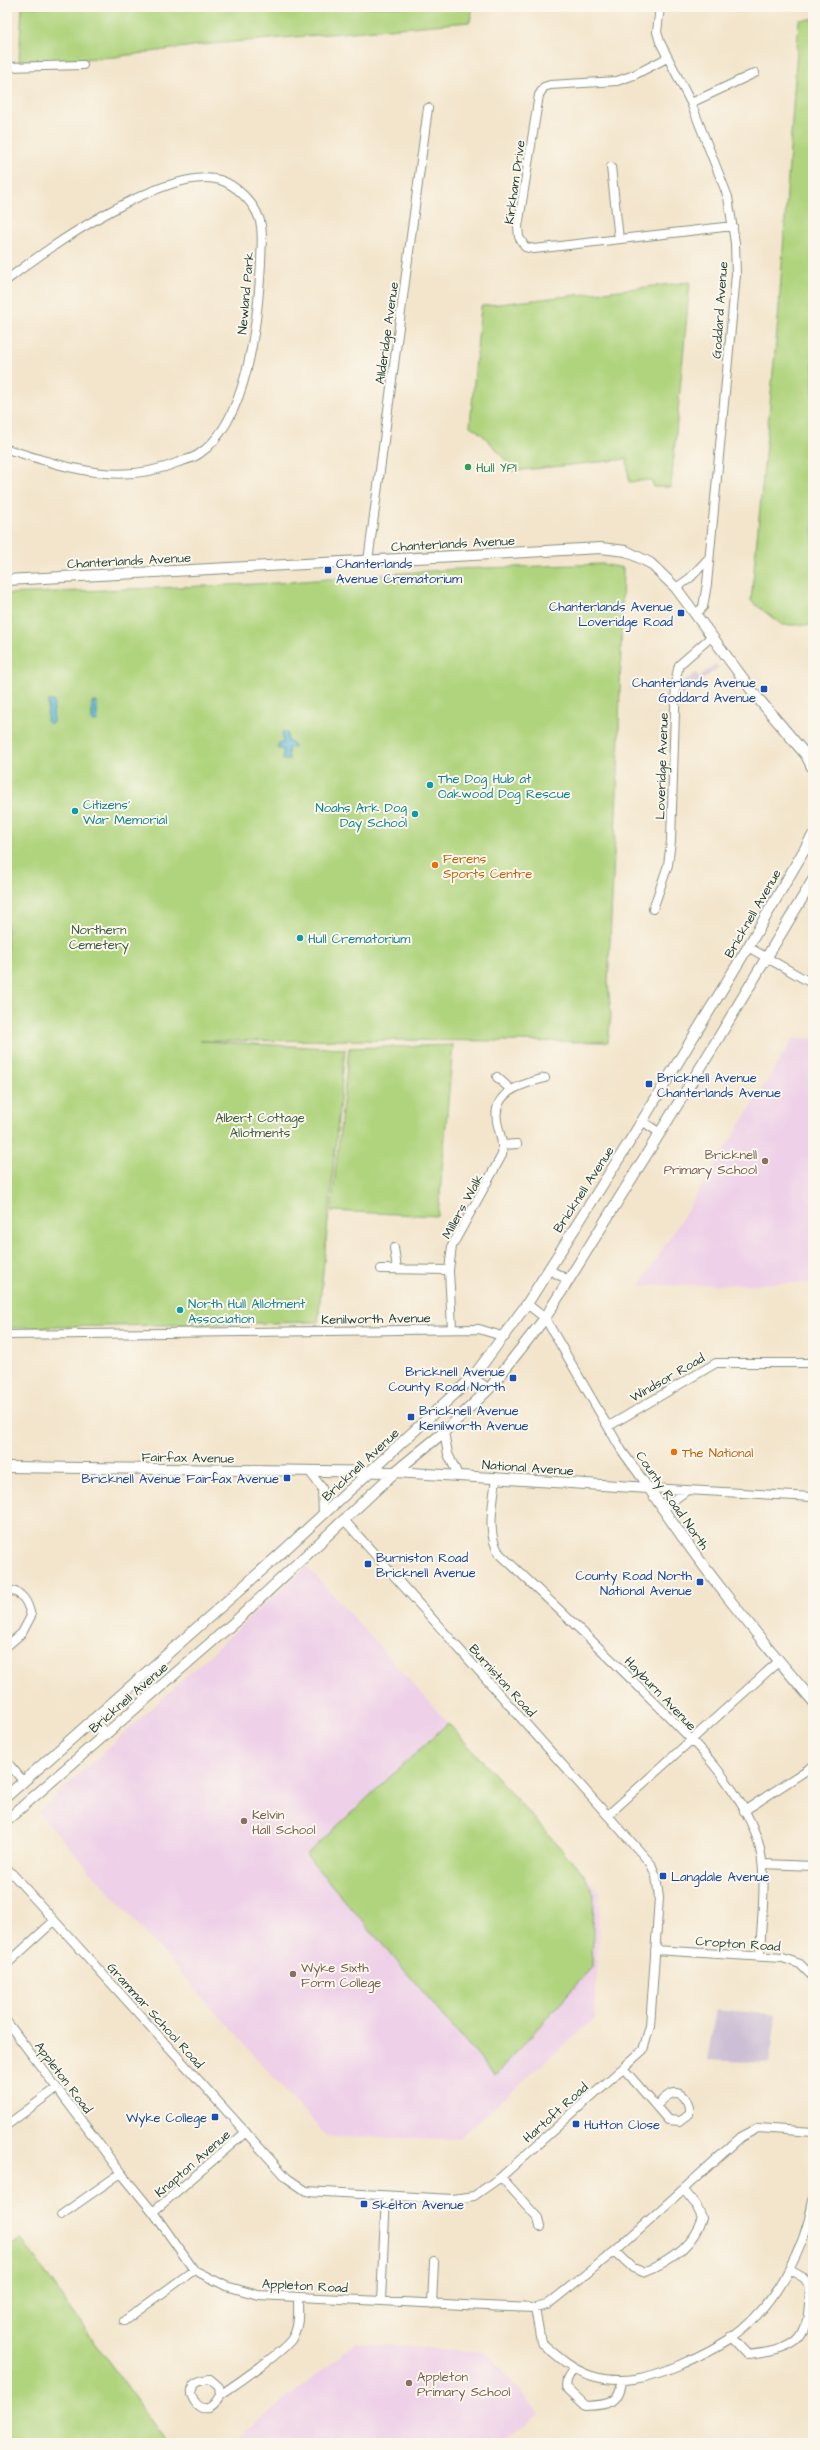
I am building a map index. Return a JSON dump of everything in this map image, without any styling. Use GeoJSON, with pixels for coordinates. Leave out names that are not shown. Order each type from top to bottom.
{"type":"FeatureCollection","features":[{"type":"Feature","properties":{"kind":"street","name":"Goddard Avenue"},"geometry":{"type":"LineString","coordinates":[[660,7],[657,32],[667,58],[691,103],[728,197],[733,226],[736,275],[709,558],[703,607],[695,615]]}},
{"type":"Feature","properties":{"kind":"street","name":"Kirkham Drive"},"geometry":{"type":"LineString","coordinates":[[667,58],[634,75],[617,81],[550,85],[544,87],[539,95],[518,227],[519,237],[525,247],[534,249],[733,226]]}},
{"type":"Feature","properties":{"kind":"street"},"geometry":{"type":"LineString","coordinates":[[7,67],[83,65]]}},
{"type":"Feature","properties":{"kind":"street"},"geometry":{"type":"LineString","coordinates":[[691,103],[754,73]]}},
{"type":"Feature","properties":{"kind":"street","name":"Allderidge Avenue"},"geometry":{"type":"LineString","coordinates":[[368,561],[428,108]]}},
{"type":"Feature","properties":{"kind":"street"},"geometry":{"type":"LineString","coordinates":[[611,167],[618,239]]}},
{"type":"Feature","properties":{"kind":"street","name":"Newland Park"},"geometry":{"type":"LineString","coordinates":[[7,280],[77,230],[109,212],[154,191],[197,178],[222,180],[250,201],[260,219],[259,290],[255,333],[242,386],[224,429],[200,454],[147,473],[116,475],[84,471],[7,449]]}},
{"type":"Feature","properties":{"kind":"street","name":"Chanterlands Avenue"},"geometry":{"type":"LineString","coordinates":[[7,580],[601,548],[626,551],[650,563],[676,588],[756,696],[809,757],[813,769]]}},
{"type":"Feature","properties":{"kind":"street"},"geometry":{"type":"LineString","coordinates":[[676,588],[690,578],[709,558]]}},
{"type":"Feature","properties":{"kind":"street","name":"Loveridge Avenue"},"geometry":{"type":"LineString","coordinates":[[653,909],[668,865],[671,841],[676,678],[679,665],[711,636]]}},
{"type":"Feature","properties":{"kind":"street","name":"Bricknell Avenue"},"geometry":{"type":"LineString","coordinates":[[7,1796],[323,1515],[473,1377],[505,1337],[527,1304],[642,1121],[748,947],[813,835]]}},
{"type":"Feature","properties":{"kind":"street","name":"Bricknell Avenue"},"geometry":{"type":"LineString","coordinates":[[7,1820],[232,1624],[345,1521],[395,1472],[444,1432],[489,1389],[545,1318],[660,1133],[813,880]]}},
{"type":"Feature","properties":{"kind":"street"},"geometry":{"type":"LineString","coordinates":[[748,947],[813,984]]}},
{"type":"Feature","properties":{"kind":"street"},"geometry":{"type":"LineString","coordinates":[[497,1077],[510,1090],[545,1078]]}},
{"type":"Feature","properties":{"kind":"street","name":"Millers Walk"},"geometry":{"type":"LineString","coordinates":[[452,1329],[449,1270],[452,1246],[492,1177],[502,1155],[503,1145],[497,1120],[498,1104],[510,1090]]}},
{"type":"Feature","properties":{"kind":"street"},"geometry":{"type":"LineString","coordinates":[[642,1121],[660,1133]]}},
{"type":"Feature","properties":{"kind":"street"},"geometry":{"type":"LineString","coordinates":[[503,1145],[517,1144]]}},
{"type":"Feature","properties":{"kind":"street"},"geometry":{"type":"LineString","coordinates":[[394,1248],[397,1268]]}},
{"type":"Feature","properties":{"kind":"street"},"geometry":{"type":"LineString","coordinates":[[381,1269],[397,1268],[449,1270]]}},
{"type":"Feature","properties":{"kind":"street"},"geometry":{"type":"LineString","coordinates":[[548,1269],[568,1280]]}},
{"type":"Feature","properties":{"kind":"street","name":"County Road North"},"geometry":{"type":"LineString","coordinates":[[527,1304],[545,1318],[609,1426],[622,1451],[683,1539],[779,1661],[813,1701]]}},
{"type":"Feature","properties":{"kind":"street","name":"Kenilworth Avenue"},"geometry":{"type":"LineString","coordinates":[[7,1335],[479,1329],[505,1337]]}},
{"type":"Feature","properties":{"kind":"street","name":"Windsor Road"},"geometry":{"type":"LineString","coordinates":[[609,1426],[716,1363],[813,1362]]}},
{"type":"Feature","properties":{"kind":"street"},"geometry":{"type":"LineString","coordinates":[[473,1377],[489,1389]]}},
{"type":"Feature","properties":{"kind":"street"},"geometry":{"type":"LineString","coordinates":[[444,1432],[448,1454],[458,1475]]}},
{"type":"Feature","properties":{"kind":"street","name":"Fairfax Avenue"},"geometry":{"type":"LineString","coordinates":[[7,1467],[369,1472]]}},
{"type":"Feature","properties":{"kind":"street","name":"Bricknell Avenue"},"geometry":{"type":"LineString","coordinates":[[309,1471],[322,1488],[323,1515]]}},
{"type":"Feature","properties":{"kind":"street","name":"National Avenue"},"geometry":{"type":"LineString","coordinates":[[369,1472],[496,1477],[686,1491],[813,1497]]}},
{"type":"Feature","properties":{"kind":"street","name":"Hayburn Avenue"},"geometry":{"type":"LineString","coordinates":[[496,1477],[491,1534],[497,1549],[595,1644],[689,1740],[719,1772],[744,1811],[757,1838],[762,1864],[760,1955]]}},
{"type":"Feature","properties":{"kind":"street"},"geometry":{"type":"LineString","coordinates":[[662,1509],[686,1491]]}},
{"type":"Feature","properties":{"kind":"street","name":"Burniston Road"},"geometry":{"type":"LineString","coordinates":[[345,1521],[643,1854]]}},
{"type":"Feature","properties":{"kind":"street"},"geometry":{"type":"LineString","coordinates":[[7,1590],[18,1592],[27,1603],[31,1616],[22,1633],[7,1646]]}},
{"type":"Feature","properties":{"kind":"street"},"geometry":{"type":"LineString","coordinates":[[608,1815],[689,1740],[779,1661]]}},
{"type":"Feature","properties":{"kind":"street"},"geometry":{"type":"LineString","coordinates":[[92,1720],[105,1734]]}},
{"type":"Feature","properties":{"kind":"street"},"geometry":{"type":"LineString","coordinates":[[7,1762],[24,1782]]}},
{"type":"Feature","properties":{"kind":"street"},"geometry":{"type":"LineString","coordinates":[[744,1811],[813,1766]]}},
{"type":"Feature","properties":{"kind":"street","name":"Hartoft Road"},"geometry":{"type":"LineString","coordinates":[[287,2178],[306,2190],[453,2199],[474,2196],[501,2177],[643,2050],[650,2026],[659,1898],[656,1876],[643,1854]]}},
{"type":"Feature","properties":{"kind":"street"},"geometry":{"type":"LineString","coordinates":[[762,1864],[813,1866]]}},
{"type":"Feature","properties":{"kind":"street","name":"Grammar School Road"},"geometry":{"type":"LineString","coordinates":[[7,1868],[287,2178]]}},
{"type":"Feature","properties":{"kind":"street"},"geometry":{"type":"LineString","coordinates":[[7,1964],[54,1921]]}},
{"type":"Feature","properties":{"kind":"street","name":"Cropton Road"},"geometry":{"type":"LineString","coordinates":[[655,1950],[760,1955],[783,1958],[800,1964],[813,1976]]}},
{"type":"Feature","properties":{"kind":"street","name":"Appleton Road"},"geometry":{"type":"LineString","coordinates":[[7,2022],[121,2173],[154,2212],[194,2270],[226,2286],[258,2295],[535,2308],[547,2305],[615,2251],[741,2137],[758,2128],[813,2132]]}},
{"type":"Feature","properties":{"kind":"street"},"geometry":{"type":"LineString","coordinates":[[623,2068],[656,2106]]}},
{"type":"Feature","properties":{"kind":"street"},"geometry":{"type":"LineString","coordinates":[[7,2125],[57,2088]]}},
{"type":"Feature","properties":{"kind":"street","name":"Knapton Avenue"},"geometry":{"type":"LineString","coordinates":[[154,2212],[246,2132]]}},
{"type":"Feature","properties":{"kind":"street"},"geometry":{"type":"LineString","coordinates":[[61,2215],[121,2173]]}},
{"type":"Feature","properties":{"kind":"street"},"geometry":{"type":"LineString","coordinates":[[501,2177],[538,2218],[540,2227]]}},
{"type":"Feature","properties":{"kind":"street"},"geometry":{"type":"LineString","coordinates":[[615,2251],[633,2268],[643,2272],[661,2265],[678,2254],[698,2231],[702,2218],[696,2205],[684,2190]]}},
{"type":"Feature","properties":{"kind":"street"},"geometry":{"type":"LineString","coordinates":[[381,2300],[386,2196]]}},
{"type":"Feature","properties":{"kind":"street"},"geometry":{"type":"LineString","coordinates":[[535,2308],[542,2342],[573,2368],[592,2376],[622,2381],[658,2374],[694,2358],[731,2337],[768,2302],[790,2270],[810,2221],[813,2200]]}},
{"type":"Feature","properties":{"kind":"street"},"geometry":{"type":"LineString","coordinates":[[432,2304],[434,2262]]}},
{"type":"Feature","properties":{"kind":"street"},"geometry":{"type":"LineString","coordinates":[[124,2321],[194,2270]]}},
{"type":"Feature","properties":{"kind":"street"},"geometry":{"type":"LineString","coordinates":[[731,2337],[748,2355],[789,2347],[804,2334],[809,2318],[810,2286],[804,2278],[790,2270]]}},
{"type":"Feature","properties":{"kind":"street"},"geometry":{"type":"LineString","coordinates":[[220,2395],[254,2371],[291,2340],[298,2327],[298,2298]]}},
{"type":"Feature","properties":{"kind":"street"},"geometry":{"type":"LineString","coordinates":[[573,2368],[567,2380],[566,2387],[586,2406],[612,2402],[620,2394],[622,2381]]}},
{"type":"Feature","properties":{"kind":"shaded area"},"geometry":{"type":"Polygon","coordinates":[[[716,664],[719,667],[680,697],[681,684],[696,673],[699,677],[716,664]]]}},
{"type":"Feature","properties":{"kind":"shaded area","name":"Bricknell Primary School"},"geometry":{"type":"Polygon","coordinates":[[[813,1038],[813,1283],[640,1286],[793,1039],[813,1038]]]}},
{"type":"Feature","properties":{"kind":"shaded area"},"geometry":{"type":"Polygon","coordinates":[[[307,1566],[600,1892],[595,2018],[458,2139],[326,2136],[38,1812],[307,1566]]]}},
{"type":"Feature","properties":{"kind":"shaded area"},"geometry":{"type":"Polygon","coordinates":[[[716,2009],[776,2015],[770,2063],[707,2060],[716,2009]]]}},
{"type":"Feature","properties":{"kind":"shaded area","name":"Appleton Primary School"},"geometry":{"type":"Polygon","coordinates":[[[356,2343],[485,2352],[540,2414],[502,2443],[231,2443],[356,2343]]]}},
{"type":"Feature","properties":{"kind":"green space"},"geometry":{"type":"Polygon","coordinates":[[[22,7],[473,7],[470,22],[200,45],[115,57],[19,63],[22,7]]]}},
{"type":"Feature","properties":{"kind":"green space"},"geometry":{"type":"Polygon","coordinates":[[[813,19],[813,625],[782,625],[751,601],[778,321],[799,20],[813,19]]]}},
{"type":"Feature","properties":{"kind":"green space"},"geometry":{"type":"Polygon","coordinates":[[[690,282],[671,487],[654,487],[651,480],[629,482],[627,459],[514,471],[488,440],[470,426],[481,306],[690,282]]]}},
{"type":"Feature","properties":{"kind":"green space"},"geometry":{"type":"Polygon","coordinates":[[[603,564],[623,568],[618,770],[608,983],[611,1015],[608,1042],[393,1040],[200,1041],[345,1049],[318,1322],[7,1328],[7,594],[277,583],[456,569],[603,564]]]}},
{"type":"Feature","properties":{"kind":"green space"},"geometry":{"type":"Polygon","coordinates":[[[453,1045],[438,1216],[331,1211],[349,1048],[453,1045]]]}},
{"type":"Feature","properties":{"kind":"green space"},"geometry":{"type":"Polygon","coordinates":[[[448,1723],[583,1873],[594,1894],[592,1967],[495,2076],[306,1855],[448,1723]]]}},
{"type":"Feature","properties":{"kind":"green space"},"geometry":{"type":"Polygon","coordinates":[[[21,2239],[167,2443],[7,2443],[7,2248],[21,2239]]]}},
{"type":"Feature","properties":{"kind":"water"},"geometry":{"type":"Polygon","coordinates":[[[48,701],[54,701],[53,723],[47,723],[48,701]]]}},
{"type":"Feature","properties":{"kind":"water"},"geometry":{"type":"Polygon","coordinates":[[[92,702],[97,702],[97,722],[92,722],[92,702]]]}},
{"type":"Feature","properties":{"kind":"water"},"geometry":{"type":"Polygon","coordinates":[[[282,732],[287,732],[288,742],[293,742],[294,748],[288,748],[289,760],[283,760],[283,749],[278,749],[278,743],[283,743],[282,732]]]}},
{"type":"Feature","properties":{"kind":"place","name":"Hull YPI"},"geometry":{"type":"Point","coordinates":[468,467]}},
{"type":"Feature","properties":{"kind":"place","name":"Chanterlands Avenue Crematorium"},"geometry":{"type":"Point","coordinates":[328,570]}},
{"type":"Feature","properties":{"kind":"place","name":"Chanterlands Avenue Loveridge Road"},"geometry":{"type":"Point","coordinates":[681,613]}},
{"type":"Feature","properties":{"kind":"place","name":"Chanterlands Avenue Goddard Avenue"},"geometry":{"type":"Point","coordinates":[764,689]}},
{"type":"Feature","properties":{"kind":"place","name":"The Dog Hub at Oakwood Dog Rescue"},"geometry":{"type":"Point","coordinates":[430,785]}},
{"type":"Feature","properties":{"kind":"place","name":"Citizens' War Memorial"},"geometry":{"type":"Point","coordinates":[75,811]}},
{"type":"Feature","properties":{"kind":"place","name":"Noahs Ark Dog Day School"},"geometry":{"type":"Point","coordinates":[415,814]}},
{"type":"Feature","properties":{"kind":"place","name":"Ferens Sports Centre"},"geometry":{"type":"Point","coordinates":[435,865]}},
{"type":"Feature","properties":{"kind":"place","name":"Hull Crematorium"},"geometry":{"type":"Point","coordinates":[300,938]}},
{"type":"Feature","properties":{"kind":"place","name":"Bricknell Avenue Chanterlands Avenue"},"geometry":{"type":"Point","coordinates":[649,1084]}},
{"type":"Feature","properties":{"kind":"place","name":"Bricknell Primary School"},"geometry":{"type":"Point","coordinates":[765,1161]}},
{"type":"Feature","properties":{"kind":"place","name":"North Hull Allotment Association"},"geometry":{"type":"Point","coordinates":[180,1310]}},
{"type":"Feature","properties":{"kind":"place","name":"Bricknell Avenue County Road North"},"geometry":{"type":"Point","coordinates":[513,1378]}},
{"type":"Feature","properties":{"kind":"place","name":"Bricknell Avenue Kenilworth Avenue"},"geometry":{"type":"Point","coordinates":[411,1417]}},
{"type":"Feature","properties":{"kind":"place","name":"The National"},"geometry":{"type":"Point","coordinates":[674,1452]}},
{"type":"Feature","properties":{"kind":"place","name":"Bricknell Avenue Fairfax Avenue"},"geometry":{"type":"Point","coordinates":[287,1478]}},
{"type":"Feature","properties":{"kind":"place","name":"Burniston Road Bricknell Avenue"},"geometry":{"type":"Point","coordinates":[368,1564]}},
{"type":"Feature","properties":{"kind":"place","name":"County Road North National Avenue"},"geometry":{"type":"Point","coordinates":[700,1582]}},
{"type":"Feature","properties":{"kind":"place","name":"Kelvin Hall School"},"geometry":{"type":"Point","coordinates":[244,1821]}},
{"type":"Feature","properties":{"kind":"place","name":"Langdale Avenue"},"geometry":{"type":"Point","coordinates":[663,1876]}},
{"type":"Feature","properties":{"kind":"place","name":"Wyke Sixth Form College"},"geometry":{"type":"Point","coordinates":[293,1974]}},
{"type":"Feature","properties":{"kind":"place","name":"Wyke College"},"geometry":{"type":"Point","coordinates":[215,2117]}},
{"type":"Feature","properties":{"kind":"place","name":"Hutton Close"},"geometry":{"type":"Point","coordinates":[576,2124]}},
{"type":"Feature","properties":{"kind":"place","name":"Skelton Avenue"},"geometry":{"type":"Point","coordinates":[364,2204]}},
{"type":"Feature","properties":{"kind":"place","name":"Appleton Primary School"},"geometry":{"type":"Point","coordinates":[409,2383]}},
{"type":"Feature","properties":{"kind":"park label","name":"Northern Cemetery"},"geometry":{"type":"Point","coordinates":[99,936]}},
{"type":"Feature","properties":{"kind":"park label","name":"Albert Cottage Allotments"},"geometry":{"type":"Point","coordinates":[260,1124]}}]}
